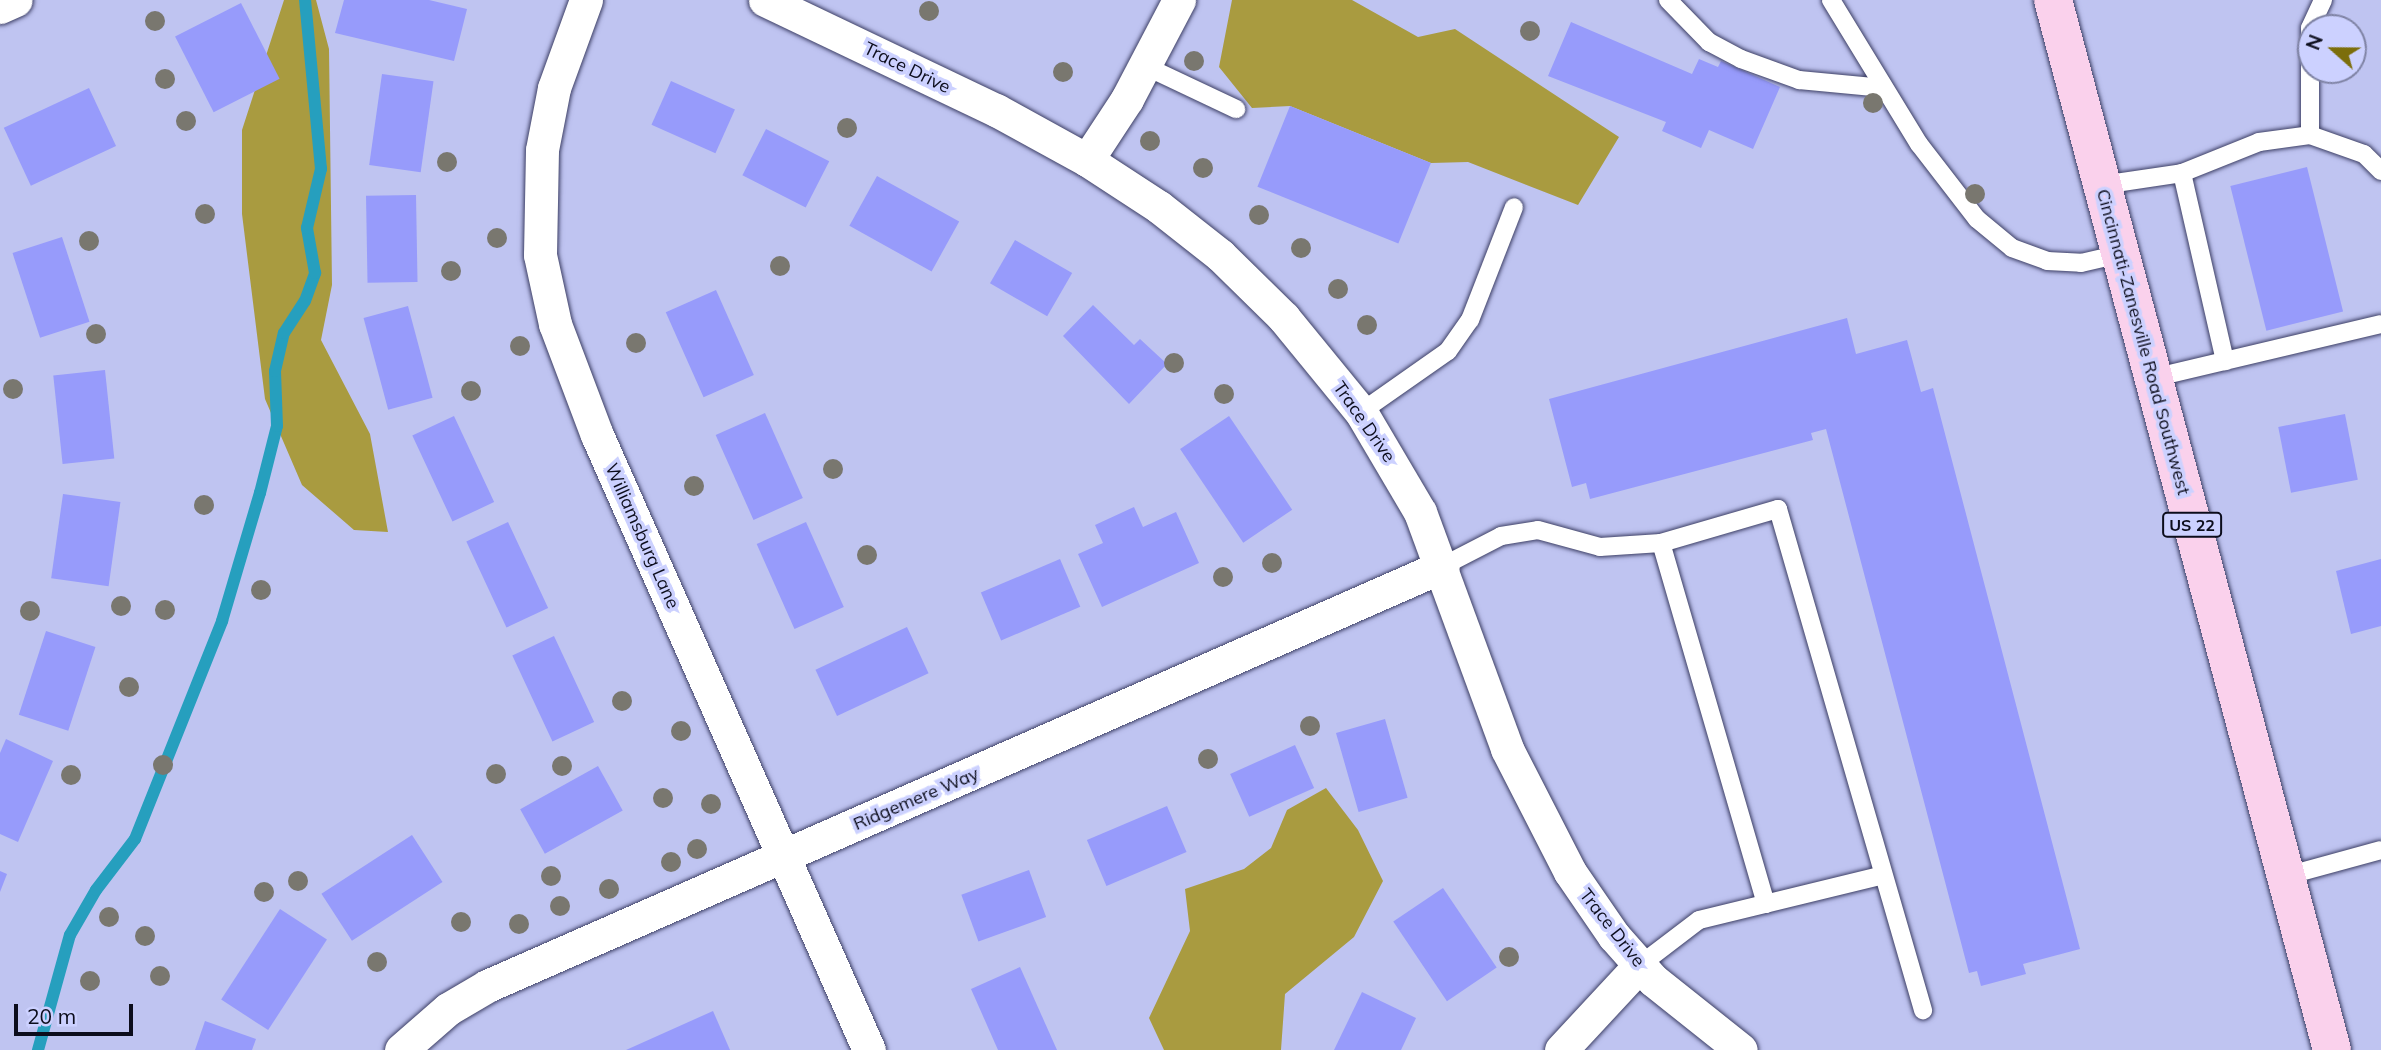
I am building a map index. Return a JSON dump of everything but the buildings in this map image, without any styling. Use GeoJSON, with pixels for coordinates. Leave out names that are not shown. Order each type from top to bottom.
{"type":"FeatureCollection","features":[{"type":"Feature","properties":{"kind":"main road","name":"Cincinnati-Zanesville Road Southwest"},"geometry":{"type":"LineString","coordinates":[[2053,0],[2332,1050]]}},
{"type":"Feature","properties":{"kind":"street"},"geometry":{"type":"LineString","coordinates":[[0,7],[16,0]]}},
{"type":"Feature","properties":{"kind":"street","name":"Williamsburg Lane"},"geometry":{"type":"LineString","coordinates":[[586,0],[554,88],[542,150],[540,256],[555,324],[597,435],[869,1050]]}},
{"type":"Feature","properties":{"kind":"street","name":"Trace Drive"},"geometry":{"type":"LineString","coordinates":[[765,0],[996,110],[1087,160],[1159,206],[1220,255],[1284,318],[1361,412],[1420,512],[1443,566],[1507,748],[1551,838],[1614,936],[1640,965],[1696,1018],[1741,1050]]}},
{"type":"Feature","properties":{"kind":"street"},"geometry":{"type":"LineString","coordinates":[[1087,160],[1145,66],[1179,0]]}},
{"type":"Feature","properties":{"kind":"street","name":"Ridgemere Way"},"geometry":{"type":"LineString","coordinates":[[401,1050],[447,1009],[487,986],[785,858],[1443,566]]}},
{"type":"Feature","properties":{"kind":"street"},"geometry":{"type":"LineString","coordinates":[[1562,1050],[1640,965]]}},
{"type":"Feature","properties":{"kind":"lane"},"geometry":{"type":"LineString","coordinates":[[1668,0],[1709,42],[1741,59],[1799,80],[1884,88]]}},
{"type":"Feature","properties":{"kind":"lane"},"geometry":{"type":"LineString","coordinates":[[1831,0],[1919,144],[1978,219],[2012,248],[2047,261],[2081,263],[2119,254]]}},
{"type":"Feature","properties":{"kind":"lane"},"geometry":{"type":"LineString","coordinates":[[2310,135],[2310,28],[2323,0]]}},
{"type":"Feature","properties":{"kind":"lane"},"geometry":{"type":"LineString","coordinates":[[1145,66],[1236,109]]}},
{"type":"Feature","properties":{"kind":"lane"},"geometry":{"type":"LineString","coordinates":[[2102,186],[2182,173],[2259,142],[2310,135],[2364,154],[2381,171]]}},
{"type":"Feature","properties":{"kind":"lane"},"geometry":{"type":"LineString","coordinates":[[2182,173],[2225,361]]}},
{"type":"Feature","properties":{"kind":"lane"},"geometry":{"type":"LineString","coordinates":[[1361,412],[1448,352],[1470,320],[1514,207]]}},
{"type":"Feature","properties":{"kind":"lane"},"geometry":{"type":"LineString","coordinates":[[2153,378],[2381,324]]}},
{"type":"Feature","properties":{"kind":"lane"},"geometry":{"type":"LineString","coordinates":[[1443,566],[1501,536],[1538,530],[1600,547],[1661,544],[1777,509],[1923,1010]]}},
{"type":"Feature","properties":{"kind":"lane"},"geometry":{"type":"LineString","coordinates":[[1661,544],[1766,904]]}},
{"type":"Feature","properties":{"kind":"lane"},"geometry":{"type":"LineString","coordinates":[[2286,876],[2381,850]]}},
{"type":"Feature","properties":{"kind":"lane"},"geometry":{"type":"LineString","coordinates":[[1640,965],[1699,920],[1883,876]]}},
{"type":"Feature","properties":{"kind":"shaded area"},"geometry":{"type":"Polygon","coordinates":[[[284,0],[316,0],[329,49],[332,285],[321,340],[370,434],[388,532],[354,530],[302,485],[265,399],[242,214],[242,130],[284,0]]]}},
{"type":"Feature","properties":{"kind":"shaded area"},"geometry":{"type":"Polygon","coordinates":[[[1232,0],[1352,0],[1418,37],[1455,29],[1619,137],[1578,205],[1468,162],[1431,163],[1290,106],[1252,108],[1219,67],[1232,0]]]}},
{"type":"Feature","properties":{"kind":"shaded area"},"geometry":{"type":"Polygon","coordinates":[[[1326,788],[1358,830],[1383,881],[1354,937],[1285,994],[1281,1050],[1164,1050],[1149,1018],[1190,931],[1185,889],[1244,869],[1271,848],[1287,810],[1326,788]]]}},
{"type":"Feature","properties":{"kind":"waterway"},"geometry":{"type":"LineString","coordinates":[[38,1050],[70,935],[96,890],[135,839],[222,621],[260,493],[277,426],[275,371],[284,333],[305,301],[315,273],[307,228],[321,169],[305,0]]}}]}
